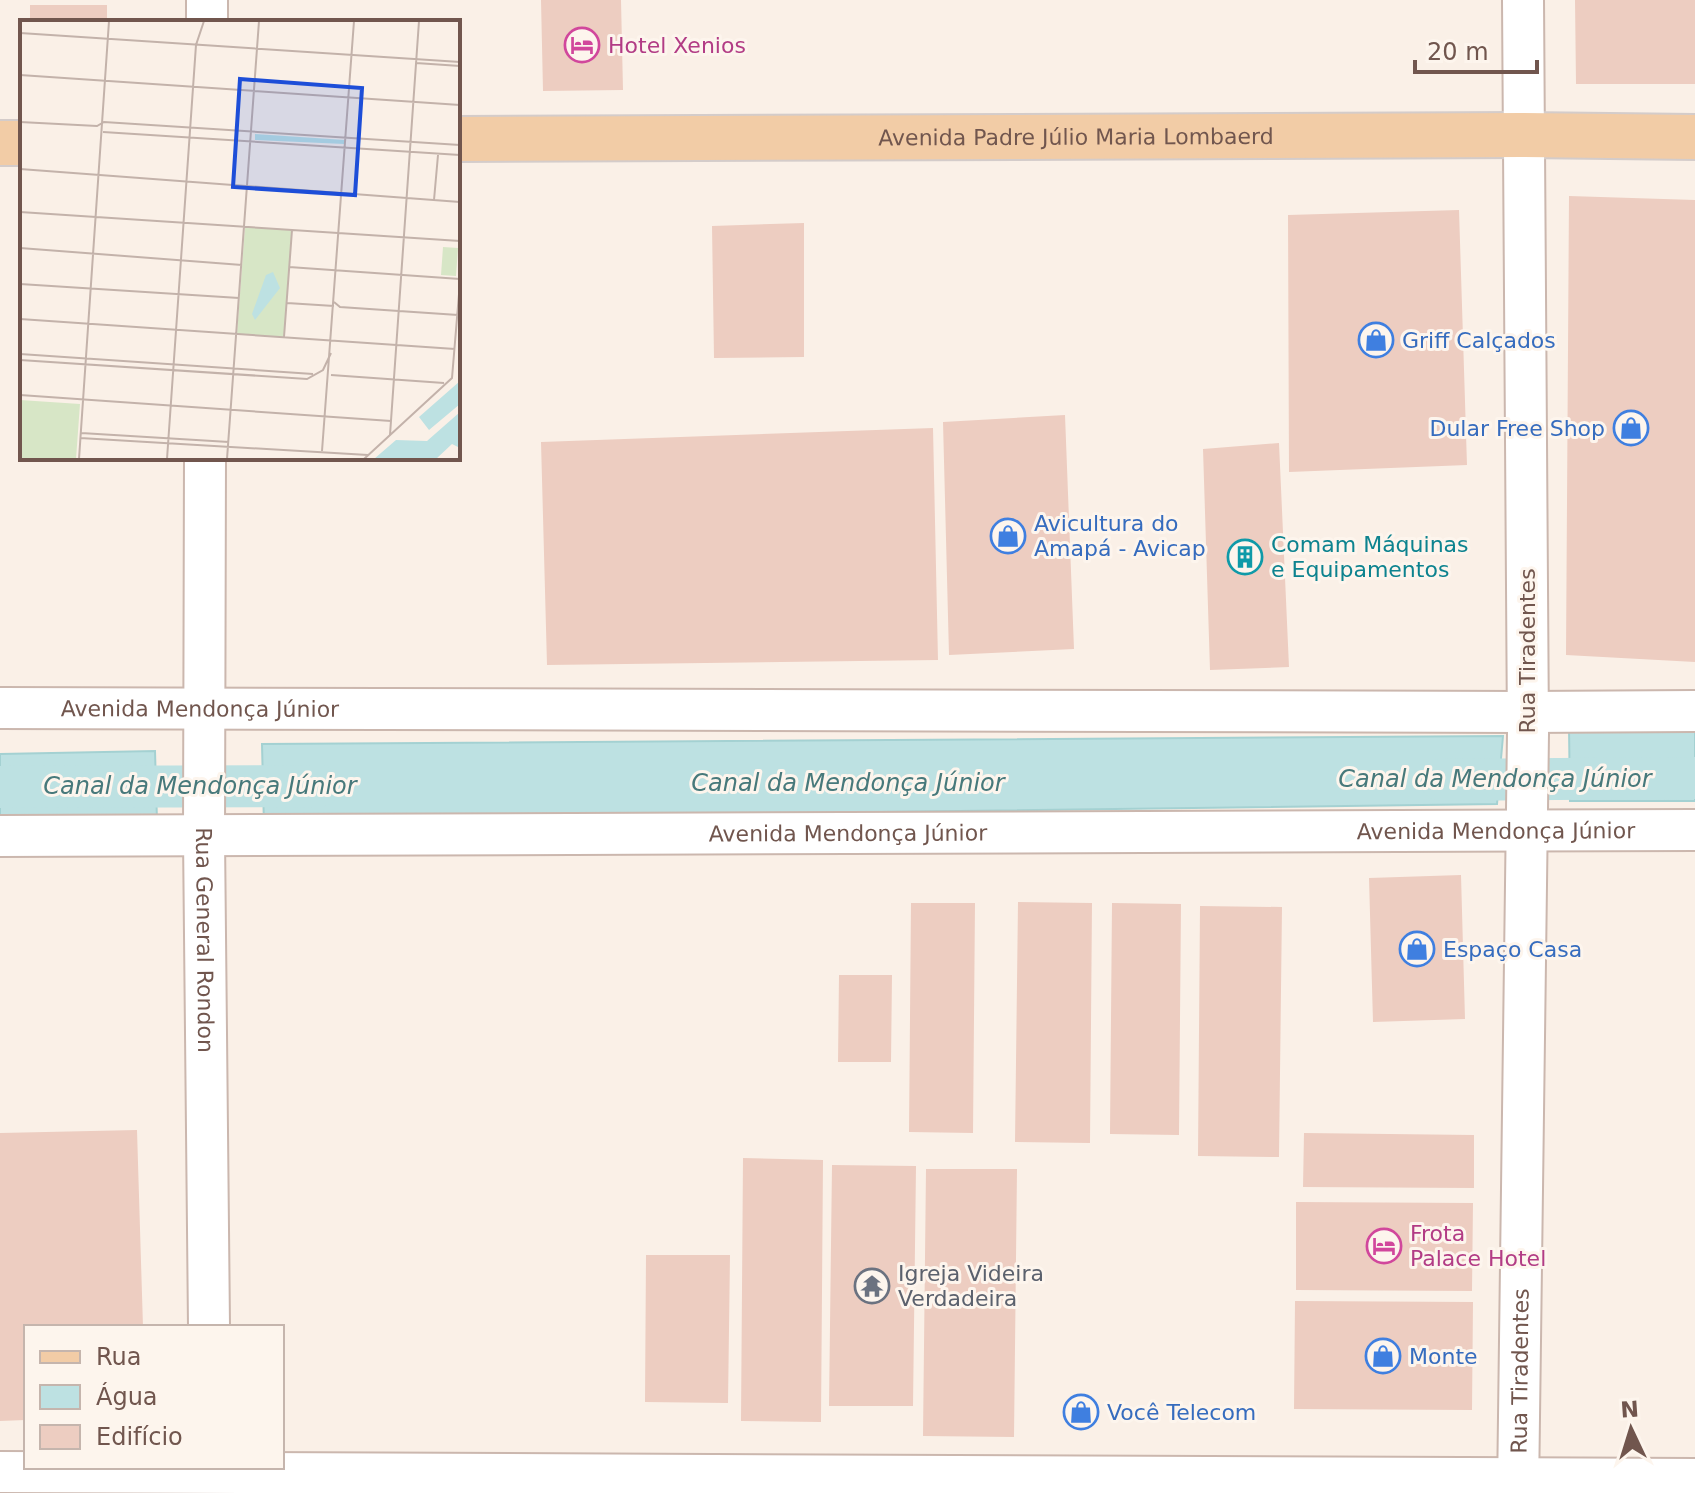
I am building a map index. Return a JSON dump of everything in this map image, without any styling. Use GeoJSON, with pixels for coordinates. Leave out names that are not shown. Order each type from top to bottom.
{"type":"FeatureCollection","features":[{"type":"Feature","properties":{"kind":"main road","name":"Avenida Padre Júlio Maria Lombaerd"},"geometry":{"type":"LineString","coordinates":[[460,139],[1695,137]]}},
{"type":"Feature","properties":{"kind":"street","name":"Rua Tiradentes"},"geometry":{"type":"LineString","coordinates":[[1518,1486],[1528,723],[1523,0]]}},
{"type":"Feature","properties":{"kind":"street","name":"Rua General Rondon"},"geometry":{"type":"LineString","coordinates":[[205,460],[204,825],[209,1325]]}},
{"type":"Feature","properties":{"kind":"street","name":"Avenida Mendonça Júnior"},"geometry":{"type":"LineString","coordinates":[[0,708],[205,725],[1528,723],[1695,711]]}},
{"type":"Feature","properties":{"kind":"street","name":"Avenida Mendonça Júnior"},"geometry":{"type":"LineString","coordinates":[[0,836],[204,825],[1527,818],[1695,830]]}},
{"type":"Feature","properties":{"kind":"street"},"geometry":{"type":"LineString","coordinates":[[0,1472],[210,1478],[1518,1486],[1695,1479]]}},
{"type":"Feature","properties":{"kind":"water"},"geometry":{"type":"Polygon","coordinates":[[[1569,727],[1695,729],[1695,801],[1570,801],[1569,727]]]}},
{"type":"Feature","properties":{"kind":"water"},"geometry":{"type":"Polygon","coordinates":[[[1503,736],[1497,804],[427,818],[264,826],[262,744],[1503,736]]]}},
{"type":"Feature","properties":{"kind":"water"},"geometry":{"type":"Polygon","coordinates":[[[155,751],[157,821],[0,822],[0,754],[155,751]]]}},
{"type":"Feature","properties":{"kind":"building","name":"Hotel Xenios"},"geometry":{"type":"Polygon","coordinates":[[[541,0],[621,0],[623,90],[543,91],[541,0]]]}},
{"type":"Feature","properties":{"kind":"building"},"geometry":{"type":"Polygon","coordinates":[[[1575,0],[1695,0],[1695,84],[1576,84],[1575,0]]]}},
{"type":"Feature","properties":{"kind":"building"},"geometry":{"type":"Polygon","coordinates":[[[30,5],[107,5],[107,20],[30,20],[30,5]]]}},
{"type":"Feature","properties":{"kind":"building","name":"Dular Free Shop"},"geometry":{"type":"Polygon","coordinates":[[[1569,196],[1695,200],[1695,662],[1566,655],[1569,196]]]}},
{"type":"Feature","properties":{"kind":"building","name":"Griff Calçados"},"geometry":{"type":"Polygon","coordinates":[[[1459,210],[1467,465],[1289,472],[1288,215],[1459,210]]]}},
{"type":"Feature","properties":{"kind":"building"},"geometry":{"type":"Polygon","coordinates":[[[804,223],[804,357],[714,358],[712,226],[804,223]]]}},
{"type":"Feature","properties":{"kind":"building","name":"Avicultura do Amapá - Avicap"},"geometry":{"type":"Polygon","coordinates":[[[1065,415],[1074,649],[949,655],[943,422],[1065,415]]]}},
{"type":"Feature","properties":{"kind":"building"},"geometry":{"type":"Polygon","coordinates":[[[933,428],[938,660],[547,665],[541,442],[933,428]]]}},
{"type":"Feature","properties":{"kind":"building","name":"Comam Máquinas e Equipamentos"},"geometry":{"type":"Polygon","coordinates":[[[1279,443],[1289,667],[1210,670],[1203,449],[1279,443]]]}},
{"type":"Feature","properties":{"kind":"building","name":"Espaço Casa"},"geometry":{"type":"Polygon","coordinates":[[[1461,875],[1465,1019],[1373,1022],[1369,878],[1461,875]]]}},
{"type":"Feature","properties":{"kind":"building"},"geometry":{"type":"Polygon","coordinates":[[[1018,902],[1092,903],[1090,1143],[1015,1142],[1018,902]]]}},
{"type":"Feature","properties":{"kind":"building"},"geometry":{"type":"Polygon","coordinates":[[[911,903],[975,903],[973,1133],[909,1132],[911,903]]]}},
{"type":"Feature","properties":{"kind":"building"},"geometry":{"type":"Polygon","coordinates":[[[1112,903],[1181,904],[1179,1135],[1110,1134],[1112,903]]]}},
{"type":"Feature","properties":{"kind":"building"},"geometry":{"type":"Polygon","coordinates":[[[1200,906],[1282,907],[1279,1157],[1198,1156],[1200,906]]]}},
{"type":"Feature","properties":{"kind":"building"},"geometry":{"type":"Polygon","coordinates":[[[839,975],[892,975],[891,1062],[838,1062],[839,975]]]}},
{"type":"Feature","properties":{"kind":"building"},"geometry":{"type":"Polygon","coordinates":[[[137,1130],[143,1325],[24,1325],[24,1420],[0,1421],[0,1133],[137,1130]]]}},
{"type":"Feature","properties":{"kind":"building"},"geometry":{"type":"Polygon","coordinates":[[[1304,1133],[1474,1135],[1474,1188],[1303,1187],[1304,1133]]]}},
{"type":"Feature","properties":{"kind":"building"},"geometry":{"type":"Polygon","coordinates":[[[743,1158],[823,1160],[821,1422],[741,1421],[743,1158]]]}},
{"type":"Feature","properties":{"kind":"building","name":"Igreja Videira Verdadeira"},"geometry":{"type":"Polygon","coordinates":[[[832,1165],[916,1166],[913,1406],[829,1406],[832,1165]]]}},
{"type":"Feature","properties":{"kind":"building"},"geometry":{"type":"Polygon","coordinates":[[[926,1169],[1017,1169],[1014,1437],[923,1436],[926,1169]]]}},
{"type":"Feature","properties":{"kind":"building","name":"Frota Palace Hotel"},"geometry":{"type":"Polygon","coordinates":[[[1296,1202],[1473,1203],[1472,1291],[1296,1290],[1296,1202]]]}},
{"type":"Feature","properties":{"kind":"building"},"geometry":{"type":"Polygon","coordinates":[[[646,1255],[730,1255],[728,1403],[645,1402],[646,1255]]]}},
{"type":"Feature","properties":{"kind":"building","name":"Monte"},"geometry":{"type":"Polygon","coordinates":[[[1295,1301],[1473,1302],[1472,1410],[1294,1409],[1295,1301]]]}},
{"type":"Feature","properties":{"kind":"waterway","name":"Canal da Mendonça Júnior"},"geometry":{"type":"LineString","coordinates":[[1441,780],[1695,778]]}},
{"type":"Feature","properties":{"kind":"waterway","name":"Canal da Mendonça Júnior"},"geometry":{"type":"LineString","coordinates":[[0,787],[319,786]]}},
{"type":"Feature","properties":{"kind":"place","name":"Hotel Xenios"},"geometry":{"type":"Point","coordinates":[582,45]}},
{"type":"Feature","properties":{"kind":"place","name":"Griff Calçados"},"geometry":{"type":"Point","coordinates":[1376,340]}},
{"type":"Feature","properties":{"kind":"place","name":"Dular Free Shop"},"geometry":{"type":"Point","coordinates":[1631,428]}},
{"type":"Feature","properties":{"kind":"place","name":"Avicultura do Amapá - Avicap"},"geometry":{"type":"Point","coordinates":[1008,536]}},
{"type":"Feature","properties":{"kind":"place","name":"Comam Máquinas e Equipamentos"},"geometry":{"type":"Point","coordinates":[1245,557]}},
{"type":"Feature","properties":{"kind":"place","name":"Espaço Casa"},"geometry":{"type":"Point","coordinates":[1417,949]}},
{"type":"Feature","properties":{"kind":"place","name":"Frota Palace Hotel"},"geometry":{"type":"Point","coordinates":[1384,1246]}},
{"type":"Feature","properties":{"kind":"place","name":"Igreja Videira Verdadeira"},"geometry":{"type":"Point","coordinates":[872,1286]}},
{"type":"Feature","properties":{"kind":"place","name":"Monte"},"geometry":{"type":"Point","coordinates":[1383,1356]}},
{"type":"Feature","properties":{"kind":"place","name":"Você Telecom"},"geometry":{"type":"Point","coordinates":[1081,1412]}}]}
